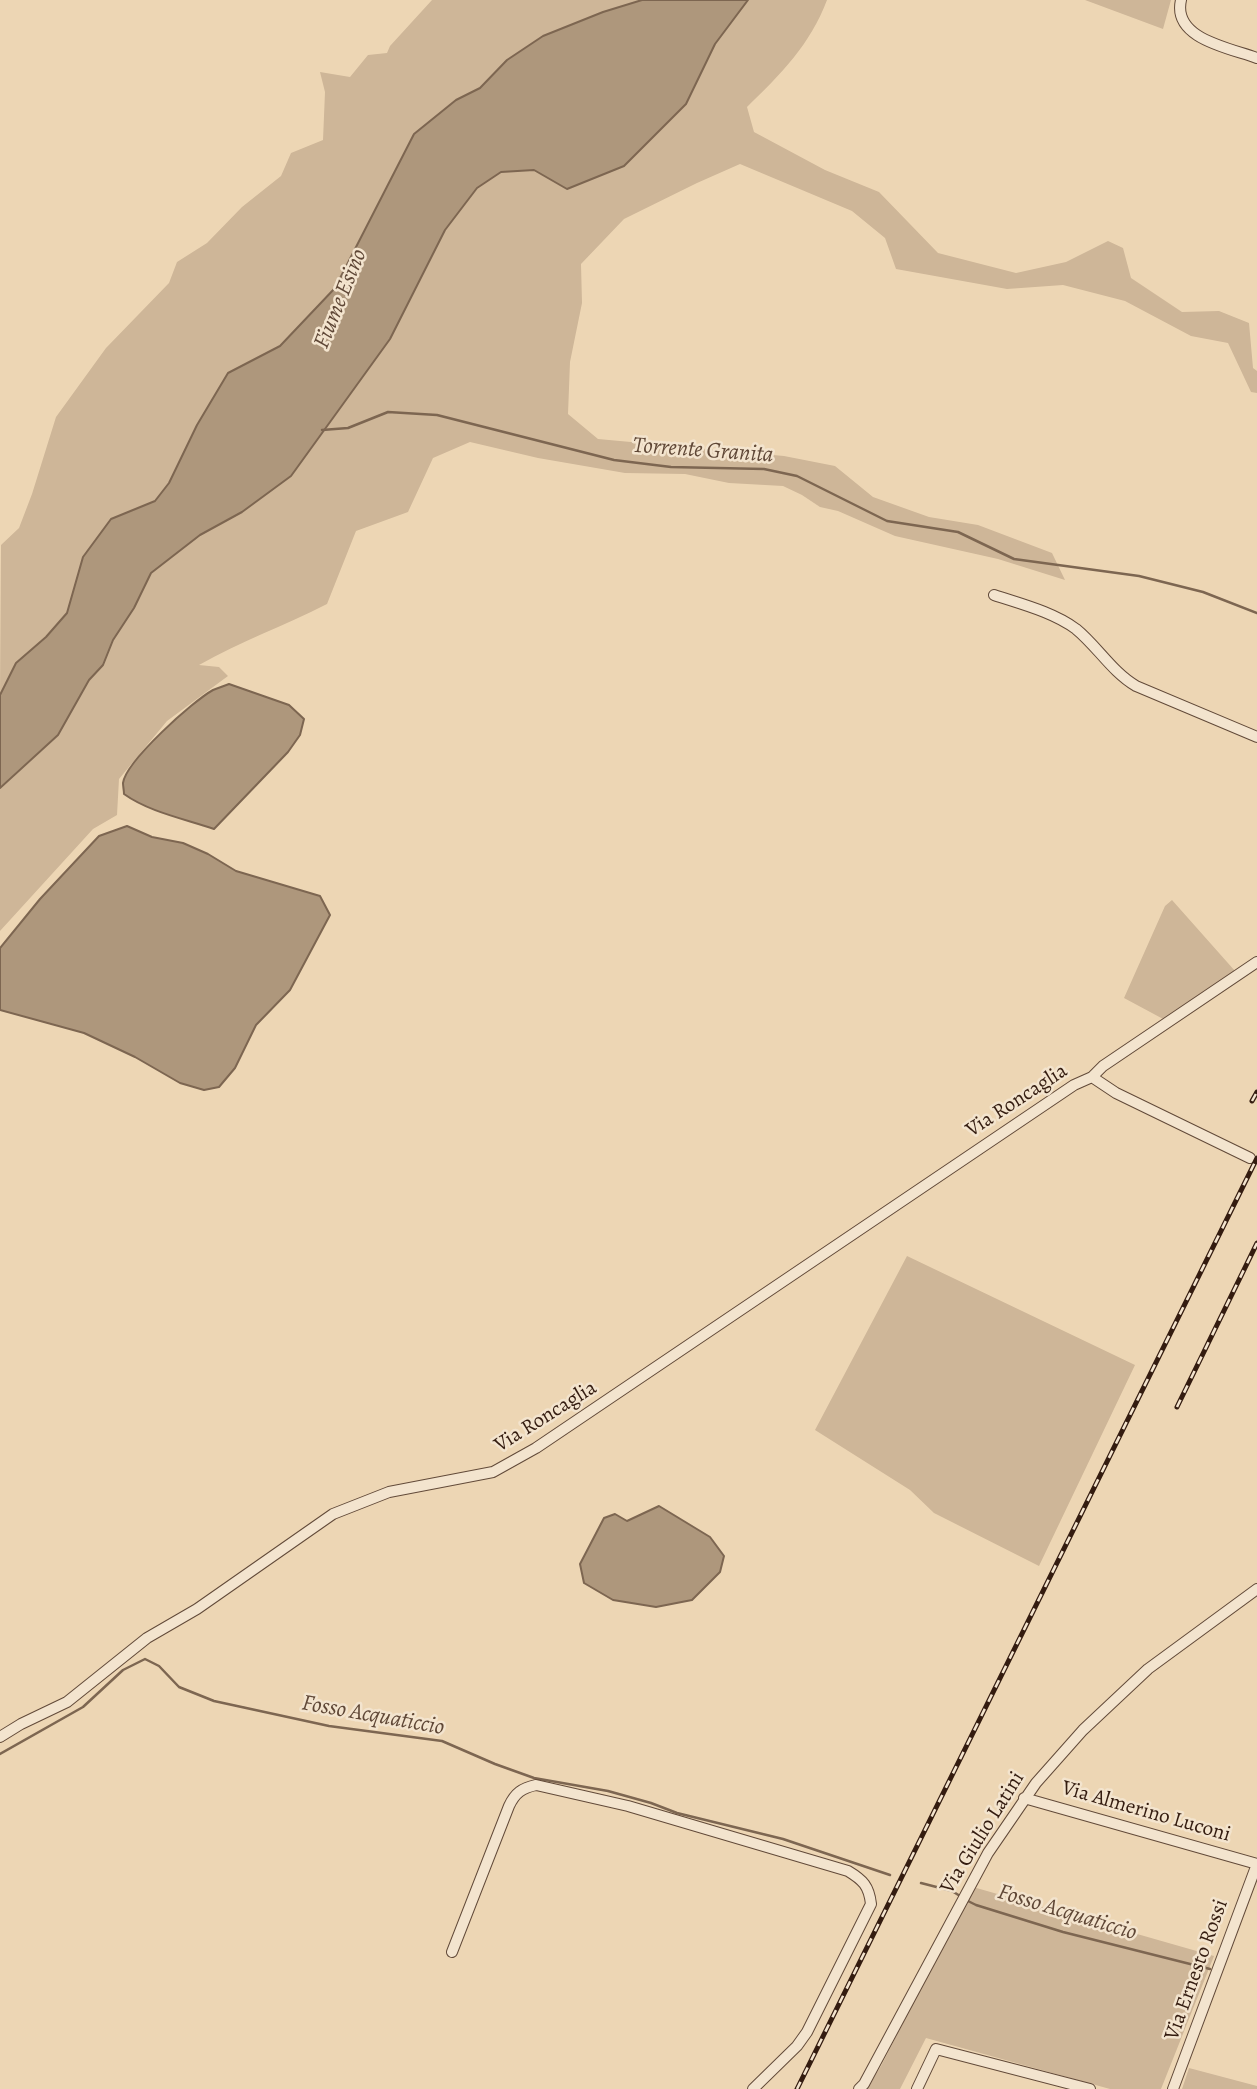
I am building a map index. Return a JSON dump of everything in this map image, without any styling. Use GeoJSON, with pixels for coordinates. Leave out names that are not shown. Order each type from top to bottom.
{"type":"FeatureCollection","features":[{"type":"Feature","properties":{"kind":"street"},"geometry":{"type":"LineString","coordinates":[[1181,0],[1180,13],[1186,28],[1196,35],[1257,58]]}},
{"type":"Feature","properties":{"kind":"street"},"geometry":{"type":"LineString","coordinates":[[994,595],[1067,623],[1090,642],[1123,677],[1136,685],[1257,737]]}},
{"type":"Feature","properties":{"kind":"street","name":"Via Roncaglia"},"geometry":{"type":"LineString","coordinates":[[0,1737],[67,1702],[147,1637],[197,1609],[333,1514],[389,1492],[493,1472],[536,1448],[1053,1099],[1092,1077],[1103,1066],[1257,962]]}},
{"type":"Feature","properties":{"kind":"street"},"geometry":{"type":"LineString","coordinates":[[1092,1077],[1116,1093],[1250,1158]]}},
{"type":"Feature","properties":{"kind":"street","name":"Via Giulio Latini"},"geometry":{"type":"LineString","coordinates":[[859,2089],[967,1890],[1024,1798],[1083,1730],[1148,1669],[1257,1589]]}},
{"type":"Feature","properties":{"kind":"street"},"geometry":{"type":"LineString","coordinates":[[452,1952],[513,1796],[524,1787],[536,1785],[628,1806],[848,1871],[870,1888],[871,1904],[807,2032],[797,2046],[753,2089]]}},
{"type":"Feature","properties":{"kind":"street","name":"Via Almerino Luconi"},"geometry":{"type":"LineString","coordinates":[[1024,1798],[1257,1864]]}},
{"type":"Feature","properties":{"kind":"street","name":"Via Ernesto Rossi"},"geometry":{"type":"LineString","coordinates":[[1173,2089],[1257,1864]]}},
{"type":"Feature","properties":{"kind":"street"},"geometry":{"type":"LineString","coordinates":[[917,2089],[936,2049],[1090,2089]]}},
{"type":"Feature","properties":{"kind":"shaded area"},"geometry":{"type":"Polygon","coordinates":[[[432,0],[642,0],[603,12],[507,60],[480,88],[456,100],[414,134],[335,288],[280,346],[228,373],[197,425],[169,483],[155,501],[111,519],[83,557],[67,613],[0,695],[1,545],[19,528],[56,417],[106,348],[169,283],[177,262],[207,243],[242,207],[281,176],[291,153],[323,140],[325,92],[320,72],[350,77],[368,55],[387,53],[390,46],[432,0]]]}},
{"type":"Feature","properties":{"kind":"shaded area"},"geometry":{"type":"Polygon","coordinates":[[[748,0],[827,0],[803,45],[783,71],[747,107],[754,132],[825,170],[879,192],[938,253],[1016,273],[1066,262],[1108,241],[1123,248],[1131,278],[1182,312],[1219,311],[1249,323],[1253,368],[1257,371],[1257,393],[1251,392],[1228,343],[1191,336],[1125,301],[1063,285],[1007,289],[896,269],[885,238],[852,211],[740,164],[624,219],[581,264],[582,303],[570,362],[568,414],[598,439],[784,456],[835,466],[873,497],[929,517],[978,525],[1052,553],[1065,580],[998,559],[895,536],[838,511],[820,507],[783,486],[729,483],[685,474],[625,473],[538,458],[470,442],[433,458],[408,512],[356,531],[327,604],[199,665],[219,667],[228,676],[167,721],[119,779],[117,815],[93,829],[0,931],[0,788],[58,735],[89,680],[103,665],[113,640],[134,608],[151,573],[200,535],[242,512],[291,476],[390,339],[445,230],[477,188],[501,172],[534,170],[568,189],[686,104],[715,44],[748,0]]]}},
{"type":"Feature","properties":{"kind":"shaded area"},"geometry":{"type":"Polygon","coordinates":[[[1085,0],[1171,0],[1163,29],[1085,0]]]}},
{"type":"Feature","properties":{"kind":"shaded area"},"geometry":{"type":"Polygon","coordinates":[[[1172,900],[1235,971],[1165,1020],[1124,998],[1165,906],[1172,900]]]}},
{"type":"Feature","properties":{"kind":"shaded area"},"geometry":{"type":"Polygon","coordinates":[[[907,1256],[1135,1365],[1039,1566],[934,1513],[910,1490],[815,1430],[907,1256]]]}},
{"type":"Feature","properties":{"kind":"shaded area"},"geometry":{"type":"Polygon","coordinates":[[[973,1887],[1214,1956],[1161,2089],[1110,2089],[926,2038],[900,2089],[867,2089],[973,1887]]]}},
{"type":"Feature","properties":{"kind":"shaded area"},"geometry":{"type":"Polygon","coordinates":[[[1189,2068],[1257,2086],[1257,2089],[1182,2089],[1189,2068]]]}},
{"type":"Feature","properties":{"kind":"water","name":"Fiume Esino"},"geometry":{"type":"Polygon","coordinates":[[[642,0],[748,0],[715,44],[686,104],[624,166],[567,189],[534,170],[501,172],[477,188],[445,230],[390,339],[291,476],[242,512],[200,535],[151,573],[134,608],[113,640],[103,665],[89,680],[58,735],[0,788],[0,695],[16,663],[46,637],[67,613],[83,557],[111,519],[155,501],[169,483],[197,425],[228,373],[280,346],[335,288],[414,134],[456,100],[480,88],[507,60],[543,36],[642,0]]]}},
{"type":"Feature","properties":{"kind":"water"},"geometry":{"type":"Polygon","coordinates":[[[229,684],[289,705],[304,719],[300,735],[288,752],[214,829],[156,810],[124,794],[123,783],[127,773],[148,747],[204,696],[229,684]]]}},
{"type":"Feature","properties":{"kind":"water"},"geometry":{"type":"Polygon","coordinates":[[[127,826],[152,837],[183,843],[236,871],[320,896],[330,915],[290,990],[256,1025],[235,1068],[219,1087],[204,1090],[180,1083],[135,1057],[84,1033],[0,1010],[0,948],[40,899],[99,836],[127,826]]]}},
{"type":"Feature","properties":{"kind":"water"},"geometry":{"type":"Polygon","coordinates":[[[659,1506],[710,1537],[724,1556],[720,1572],[692,1600],[656,1607],[613,1600],[584,1583],[580,1564],[604,1518],[615,1514],[627,1521],[659,1506]]]}},
{"type":"Feature","properties":{"kind":"waterway","name":"Torrente Granita"},"geometry":{"type":"LineString","coordinates":[[322,430],[348,428],[388,412],[437,415],[614,460],[671,467],[764,469],[797,476],[887,521],[958,532],[1014,559],[1139,576],[1203,592],[1257,613]]}},
{"type":"Feature","properties":{"kind":"waterway","name":"Fosso Acquaticcio"},"geometry":{"type":"LineString","coordinates":[[0,1754],[83,1707],[123,1670],[145,1659],[159,1666],[179,1687],[214,1701],[329,1726],[442,1741],[534,1778],[608,1791],[677,1813],[783,1839],[890,1875]]}},
{"type":"Feature","properties":{"kind":"waterway","name":"Fosso Acquaticcio"},"geometry":{"type":"LineString","coordinates":[[921,1883],[952,1891],[960,1896]]}},
{"type":"Feature","properties":{"kind":"waterway","name":"Fosso Acquaticcio"},"geometry":{"type":"LineString","coordinates":[[966,1900],[1063,1932],[1210,1969]]}},
{"type":"Feature","properties":{"kind":"railway"},"geometry":{"type":"LineString","coordinates":[[1252,1101],[1257,1092]]}},
{"type":"Feature","properties":{"kind":"railway"},"geometry":{"type":"LineString","coordinates":[[797,2089],[1257,1158]]}},
{"type":"Feature","properties":{"kind":"railway"},"geometry":{"type":"LineString","coordinates":[[1177,1407],[1257,1243]]}}]}
